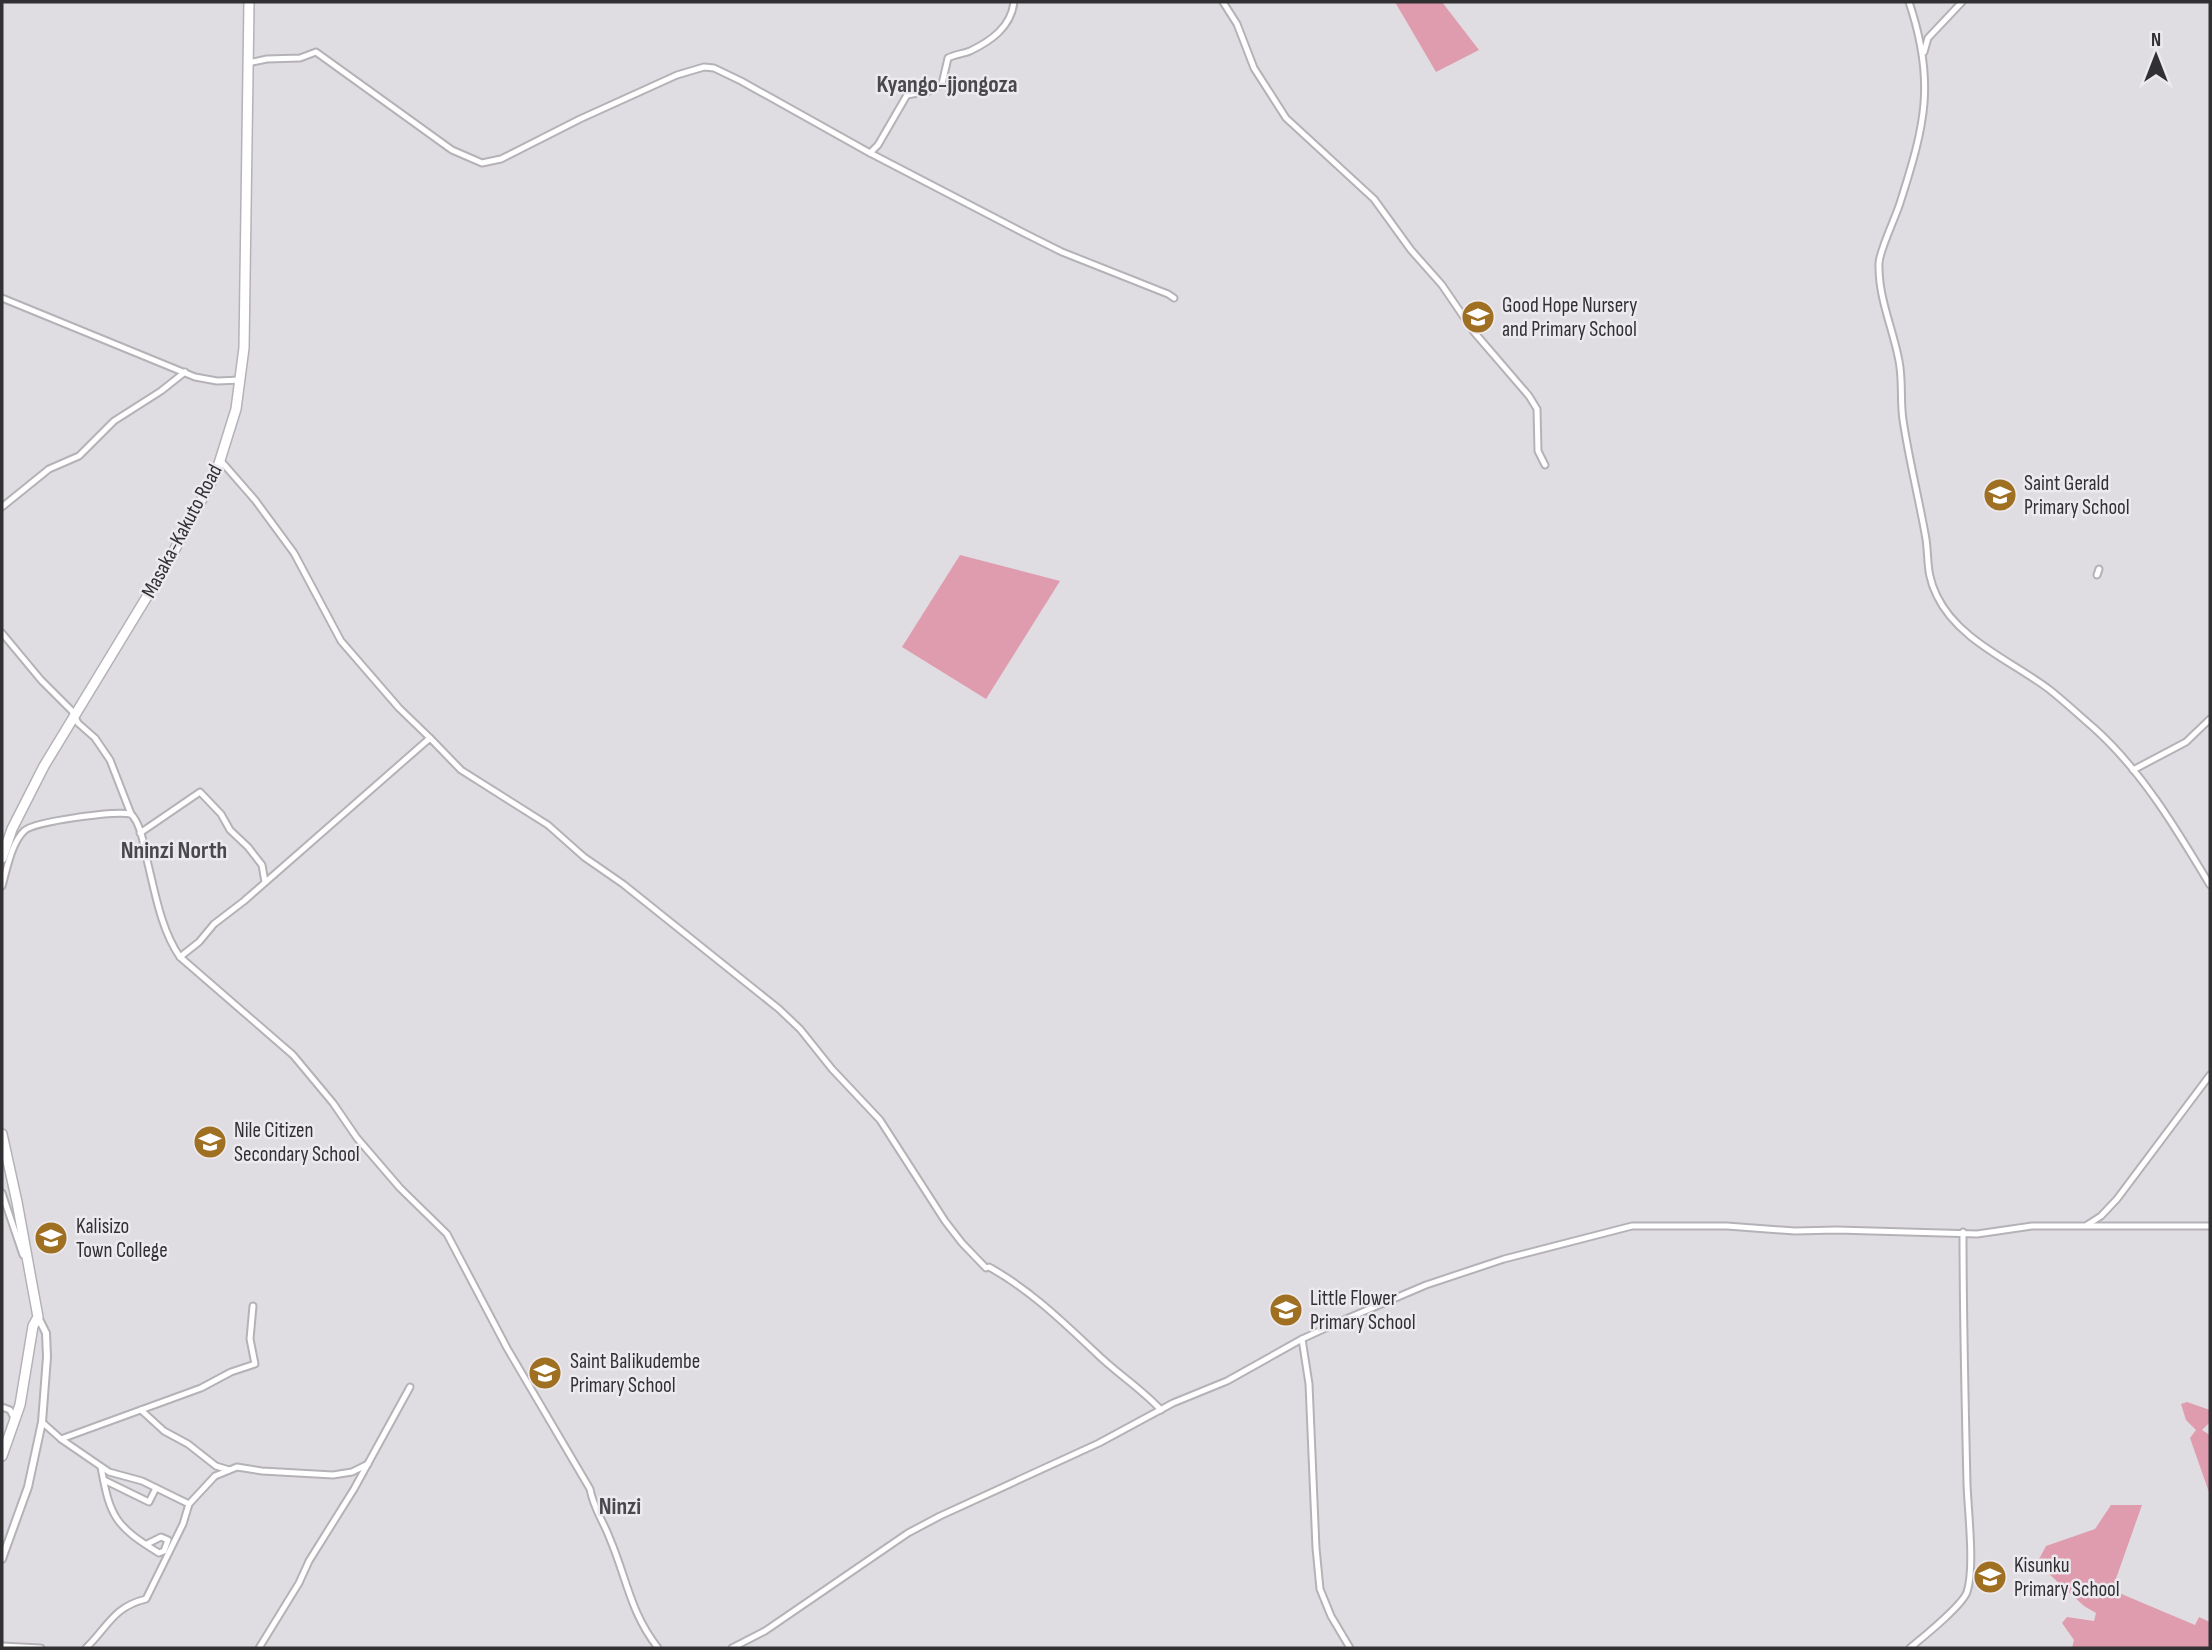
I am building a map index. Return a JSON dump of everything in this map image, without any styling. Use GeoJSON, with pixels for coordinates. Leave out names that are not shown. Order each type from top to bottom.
{"type":"FeatureCollection","features":[{"type":"Feature","properties":{"kind":"highway","name":"Masaka-Kakuto Road"},"geometry":{"type":"LineString","coordinates":[[2,858],[24,804],[174,552],[221,461],[241,380],[246,311],[248,2]]}},
{"type":"Feature","properties":{"kind":"highway"},"geometry":{"type":"LineString","coordinates":[[2,1134],[38,1317],[33,1326],[22,1396],[2,1456]]}},
{"type":"Feature","properties":{"kind":"street"},"geometry":{"type":"LineString","coordinates":[[870,153],[878,145],[907,95],[939,87],[944,80],[948,58],[992,40],[1010,16],[1014,2]]}},
{"type":"Feature","properties":{"kind":"street"},"geometry":{"type":"LineString","coordinates":[[1223,2],[1237,24],[1254,68],[1286,118],[1374,199],[1411,250],[1442,285],[1474,332],[1529,396],[1537,409],[1538,451],[1545,465]]}},
{"type":"Feature","properties":{"kind":"street"},"geometry":{"type":"LineString","coordinates":[[1909,2],[1923,55],[1925,108],[1916,153],[1879,262],[1881,294],[1899,360],[1902,415],[1926,538],[1926,564],[1936,595],[1954,620],[1984,645],[2067,703],[2110,743],[2133,770],[2187,846],[2210,885]]}},
{"type":"Feature","properties":{"kind":"street"},"geometry":{"type":"LineString","coordinates":[[1923,55],[1928,38],[1962,2]]}},
{"type":"Feature","properties":{"kind":"street"},"geometry":{"type":"LineString","coordinates":[[248,63],[267,59],[300,58],[316,52],[452,149],[482,163],[501,159],[580,118],[672,77],[704,66],[741,81],[870,153],[1062,252],[1174,298]]}},
{"type":"Feature","properties":{"kind":"street"},"geometry":{"type":"LineString","coordinates":[[2,298],[185,372],[209,380],[241,380]]}},
{"type":"Feature","properties":{"kind":"street"},"geometry":{"type":"LineString","coordinates":[[2,507],[49,469],[79,456],[114,421],[185,372]]}},
{"type":"Feature","properties":{"kind":"street"},"geometry":{"type":"LineString","coordinates":[[221,461],[255,500],[294,553],[341,641],[398,708],[461,770],[548,825],[583,858],[623,884],[779,1009],[880,1120],[937,1209],[966,1248],[986,1268],[999,1272],[1056,1315],[1161,1410]]}},
{"type":"Feature","properties":{"kind":"street"},"geometry":{"type":"LineString","coordinates":[[2,633],[41,680],[75,715],[78,723],[95,738],[110,760],[139,833],[166,929],[180,957],[293,1055],[334,1103],[357,1138],[400,1188],[447,1234],[506,1348],[590,1489],[594,1508],[609,1536],[637,1617],[658,1648]]}},
{"type":"Feature","properties":{"kind":"street"},"geometry":{"type":"LineString","coordinates":[[2133,770],[2186,742],[2210,719]]}},
{"type":"Feature","properties":{"kind":"street"},"geometry":{"type":"LineString","coordinates":[[180,957],[199,942],[214,924],[371,792],[430,738]]}},
{"type":"Feature","properties":{"kind":"street"},"geometry":{"type":"LineString","coordinates":[[139,833],[200,792],[261,865],[265,882]]}},
{"type":"Feature","properties":{"kind":"street"},"geometry":{"type":"LineString","coordinates":[[2,886],[18,838],[27,828],[102,814],[131,814]]}},
{"type":"Feature","properties":{"kind":"street"},"geometry":{"type":"LineString","coordinates":[[2087,1226],[2117,1199],[2210,1075]]}},
{"type":"Feature","properties":{"kind":"street"},"geometry":{"type":"LineString","coordinates":[[2,1193],[30,1274]]}},
{"type":"Feature","properties":{"kind":"street"},"geometry":{"type":"LineString","coordinates":[[735,1648],[765,1631],[908,1533],[961,1506],[1227,1381],[1302,1339],[1426,1285],[1504,1259],[1632,1226],[1727,1226],[1795,1231],[1977,1234],[2032,1226],[2210,1226]]}},
{"type":"Feature","properties":{"kind":"street"},"geometry":{"type":"LineString","coordinates":[[1910,1648],[1967,1594],[1969,1541],[1963,1341],[1963,1232]]}},
{"type":"Feature","properties":{"kind":"street"},"geometry":{"type":"LineString","coordinates":[[61,1439],[201,1388],[231,1372],[254,1366],[250,1339],[253,1306]]}},
{"type":"Feature","properties":{"kind":"street"},"geometry":{"type":"LineString","coordinates":[[2,1559],[28,1487],[42,1422],[47,1357],[46,1333],[38,1317]]}},
{"type":"Feature","properties":{"kind":"street"},"geometry":{"type":"LineString","coordinates":[[1302,1339],[1309,1384],[1319,1583],[1331,1616],[1350,1648]]}},
{"type":"Feature","properties":{"kind":"street"},"geometry":{"type":"LineString","coordinates":[[259,1648],[272,1630],[307,1564],[368,1464],[410,1387]]}},
{"type":"Feature","properties":{"kind":"street"},"geometry":{"type":"LineString","coordinates":[[2,1407],[10,1410],[15,1420]]}},
{"type":"Feature","properties":{"kind":"street"},"geometry":{"type":"LineString","coordinates":[[141,1410],[164,1431],[188,1444],[216,1466],[229,1471]]}},
{"type":"Feature","properties":{"kind":"street"},"geometry":{"type":"LineString","coordinates":[[42,1422],[61,1439],[112,1473],[142,1481],[189,1504]]}},
{"type":"Feature","properties":{"kind":"street"},"geometry":{"type":"LineString","coordinates":[[86,1648],[107,1621],[121,1609],[146,1599],[183,1524],[189,1504],[215,1476],[237,1468],[333,1475],[352,1472],[368,1464]]}},
{"type":"Feature","properties":{"kind":"street"},"geometry":{"type":"LineString","coordinates":[[101,1466],[109,1505],[125,1531],[147,1544]]}},
{"type":"Feature","properties":{"kind":"street"},"geometry":{"type":"LineString","coordinates":[[104,1480],[149,1502],[156,1488]]}},
{"type":"Feature","properties":{"kind":"street"},"geometry":{"type":"LineString","coordinates":[[2,1646],[41,1648]]}},
{"type":"Feature","properties":{"kind":"shaded area"},"geometry":{"type":"Polygon","coordinates":[[[1395,2],[1442,2],[1479,50],[1436,72],[1395,2]]]}},
{"type":"Feature","properties":{"kind":"shaded area"},"geometry":{"type":"Polygon","coordinates":[[[960,555],[1060,581],[986,699],[902,647],[960,555]]]}},
{"type":"Feature","properties":{"kind":"shaded area"},"geometry":{"type":"Polygon","coordinates":[[[2187,1402],[2210,1410],[2209,1423],[2202,1430],[2210,1435],[2210,1495],[2190,1438],[2196,1430],[2186,1420],[2181,1404],[2187,1402]]]}},
{"type":"Feature","properties":{"kind":"shaded area"},"geometry":{"type":"Polygon","coordinates":[[[2111,1505],[2142,1505],[2112,1590],[2195,1625],[2199,1617],[2210,1622],[2210,1648],[2072,1648],[2074,1640],[2062,1623],[2067,1617],[2094,1621],[2096,1613],[2084,1606],[2037,1563],[2046,1546],[2095,1529],[2111,1505]]]}},
{"type":"Feature","properties":{"kind":"place","name":"Good Hope Nursery and Primary School"},"geometry":{"type":"Point","coordinates":[1478,317]}},
{"type":"Feature","properties":{"kind":"place","name":"Saint Gerald Primary School"},"geometry":{"type":"Point","coordinates":[2000,495]}},
{"type":"Feature","properties":{"kind":"place","name":"Nile Citizen Secondary School"},"geometry":{"type":"Point","coordinates":[210,1142]}},
{"type":"Feature","properties":{"kind":"place","name":"Kalisizo Town College"},"geometry":{"type":"Point","coordinates":[51,1238]}},
{"type":"Feature","properties":{"kind":"place","name":"Little Flower Primary School"},"geometry":{"type":"Point","coordinates":[1286,1310]}},
{"type":"Feature","properties":{"kind":"place","name":"Saint Balikudembe Primary School"},"geometry":{"type":"Point","coordinates":[545,1373]}},
{"type":"Feature","properties":{"kind":"place","name":"Kisunku Primary School"},"geometry":{"type":"Point","coordinates":[1990,1577]}},
{"type":"Feature","properties":{"kind":"district","name":"Kyango-jjongoza"},"geometry":{"type":"Point","coordinates":[947,84]}},
{"type":"Feature","properties":{"kind":"district","name":"Nninzi North"},"geometry":{"type":"Point","coordinates":[174,850]}},
{"type":"Feature","properties":{"kind":"district","name":"Ninzi"},"geometry":{"type":"Point","coordinates":[620,1506]}}]}
